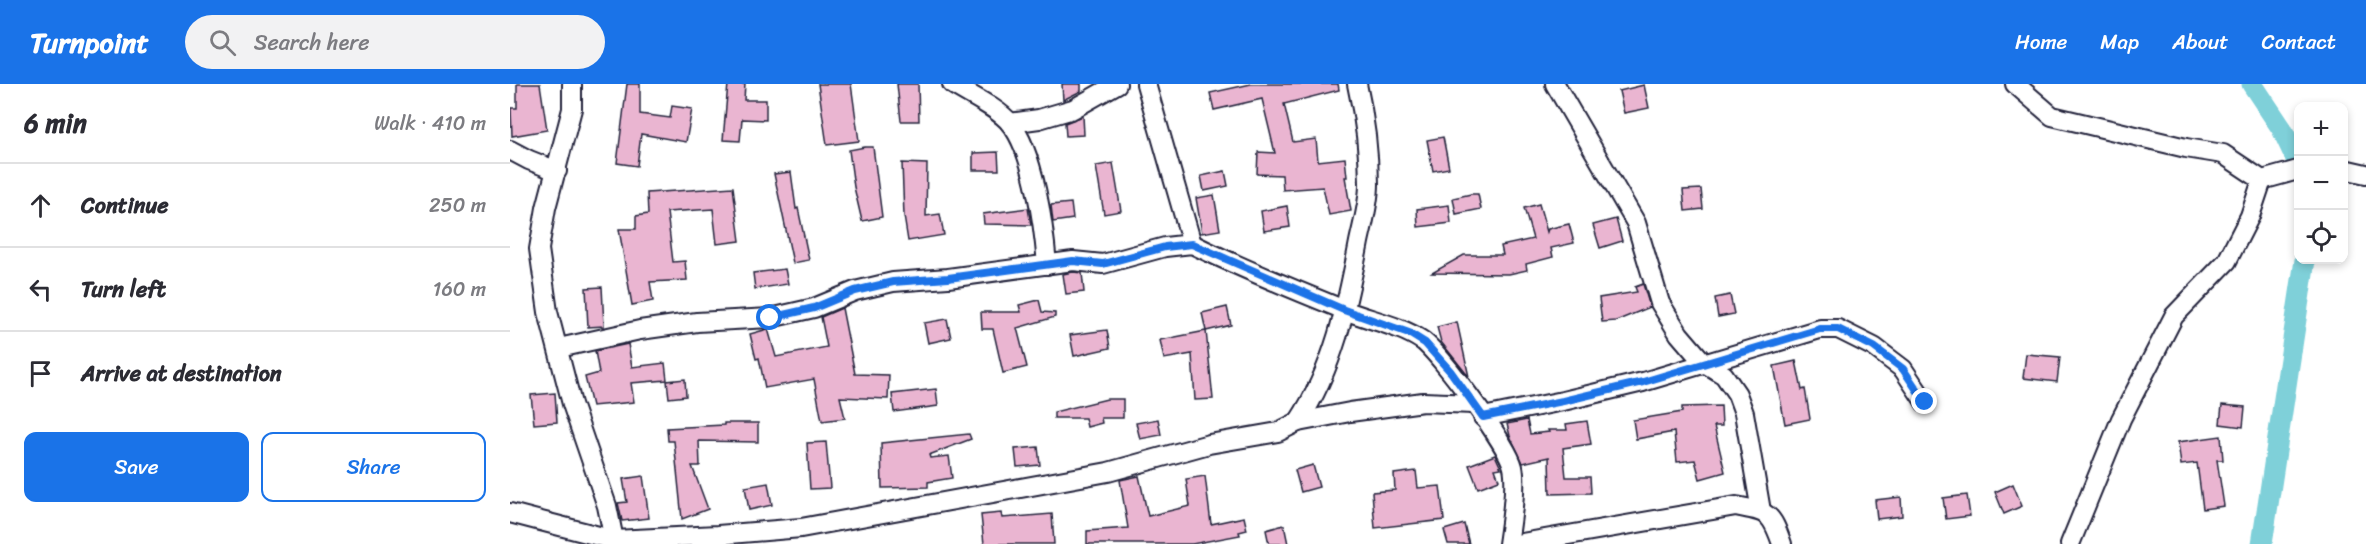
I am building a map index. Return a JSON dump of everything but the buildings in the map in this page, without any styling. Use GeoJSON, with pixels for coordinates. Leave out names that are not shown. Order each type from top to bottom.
{"type":"FeatureCollection","features":[{"type":"Feature","properties":{"kind":"street"},"geometry":{"type":"LineString","coordinates":[[572,84],[572,109],[546,208],[539,249],[548,312],[572,404],[607,506],[614,540]]}},
{"type":"Feature","properties":{"kind":"street"},"geometry":{"type":"LineString","coordinates":[[952,84],[1010,123],[1031,166],[1045,239],[1047,266]]}},
{"type":"Feature","properties":{"kind":"street"},"geometry":{"type":"LineString","coordinates":[[1010,123],[1073,109],[1117,84]]}},
{"type":"Feature","properties":{"kind":"street"},"geometry":{"type":"LineString","coordinates":[[1146,84],[1192,244]]}},
{"type":"Feature","properties":{"kind":"street"},"geometry":{"type":"LineString","coordinates":[[1298,422],[1313,399],[1335,346],[1352,280],[1369,185],[1362,105],[1357,84]]}},
{"type":"Feature","properties":{"kind":"street"},"geometry":{"type":"LineString","coordinates":[[1555,84],[1635,223],[1660,303],[1678,334],[1703,362],[1724,375],[1737,393],[1744,413],[1761,511]]}},
{"type":"Feature","properties":{"kind":"street"},"geometry":{"type":"LineString","coordinates":[[2015,84],[2052,116],[2186,148],[2223,154],[2262,180],[2290,172]]}},
{"type":"Feature","properties":{"kind":"street"},"geometry":{"type":"LineString","coordinates":[[510,150],[557,171]]}},
{"type":"Feature","properties":{"kind":"street"},"geometry":{"type":"LineString","coordinates":[[2348,170],[2366,174]]}},
{"type":"Feature","properties":{"kind":"street"},"geometry":{"type":"LineString","coordinates":[[2070,544],[2121,419],[2174,316],[2227,261],[2250,216],[2262,180]]}},
{"type":"Feature","properties":{"kind":"street"},"geometry":{"type":"LineString","coordinates":[[559,348],[674,325],[770,318],[814,308],[855,291],[893,282],[1047,266],[1073,261],[1103,264],[1165,247],[1192,244],[1344,310],[1409,333],[1425,343],[1451,372],[1497,436],[1513,466],[1513,511],[1508,544]]}},
{"type":"Feature","properties":{"kind":"street"},"geometry":{"type":"LineString","coordinates":[[510,513],[614,540],[802,536],[1108,472],[1209,444],[1278,432],[1298,422],[1423,402],[1479,411],[1563,401],[1643,382],[1703,362],[1820,329],[1838,329],[1874,347],[1903,369],[1925,402]]}},
{"type":"Feature","properties":{"kind":"street"},"geometry":{"type":"LineString","coordinates":[[1516,544],[1736,507],[1761,511],[1774,520],[1782,544]]}},
{"type":"Feature","properties":{"kind":"waterway"},"geometry":{"type":"LineString","coordinates":[[2252,84],[2282,129],[2295,156]]}},
{"type":"Feature","properties":{"kind":"waterway"},"geometry":{"type":"LineString","coordinates":[[2262,544],[2304,264]]}},
{"type":"Feature","properties":{"kind":"route"},"geometry":{"type":"LineString","coordinates":[[770,318],[814,308],[855,291],[893,282],[948,278],[1073,261],[1103,264],[1165,247],[1192,244],[1344,310],[1409,333],[1425,343],[1451,372],[1483,417],[1643,382],[1703,362],[1820,329],[1838,329],[1874,347],[1903,369],[1925,402]]}}]}
